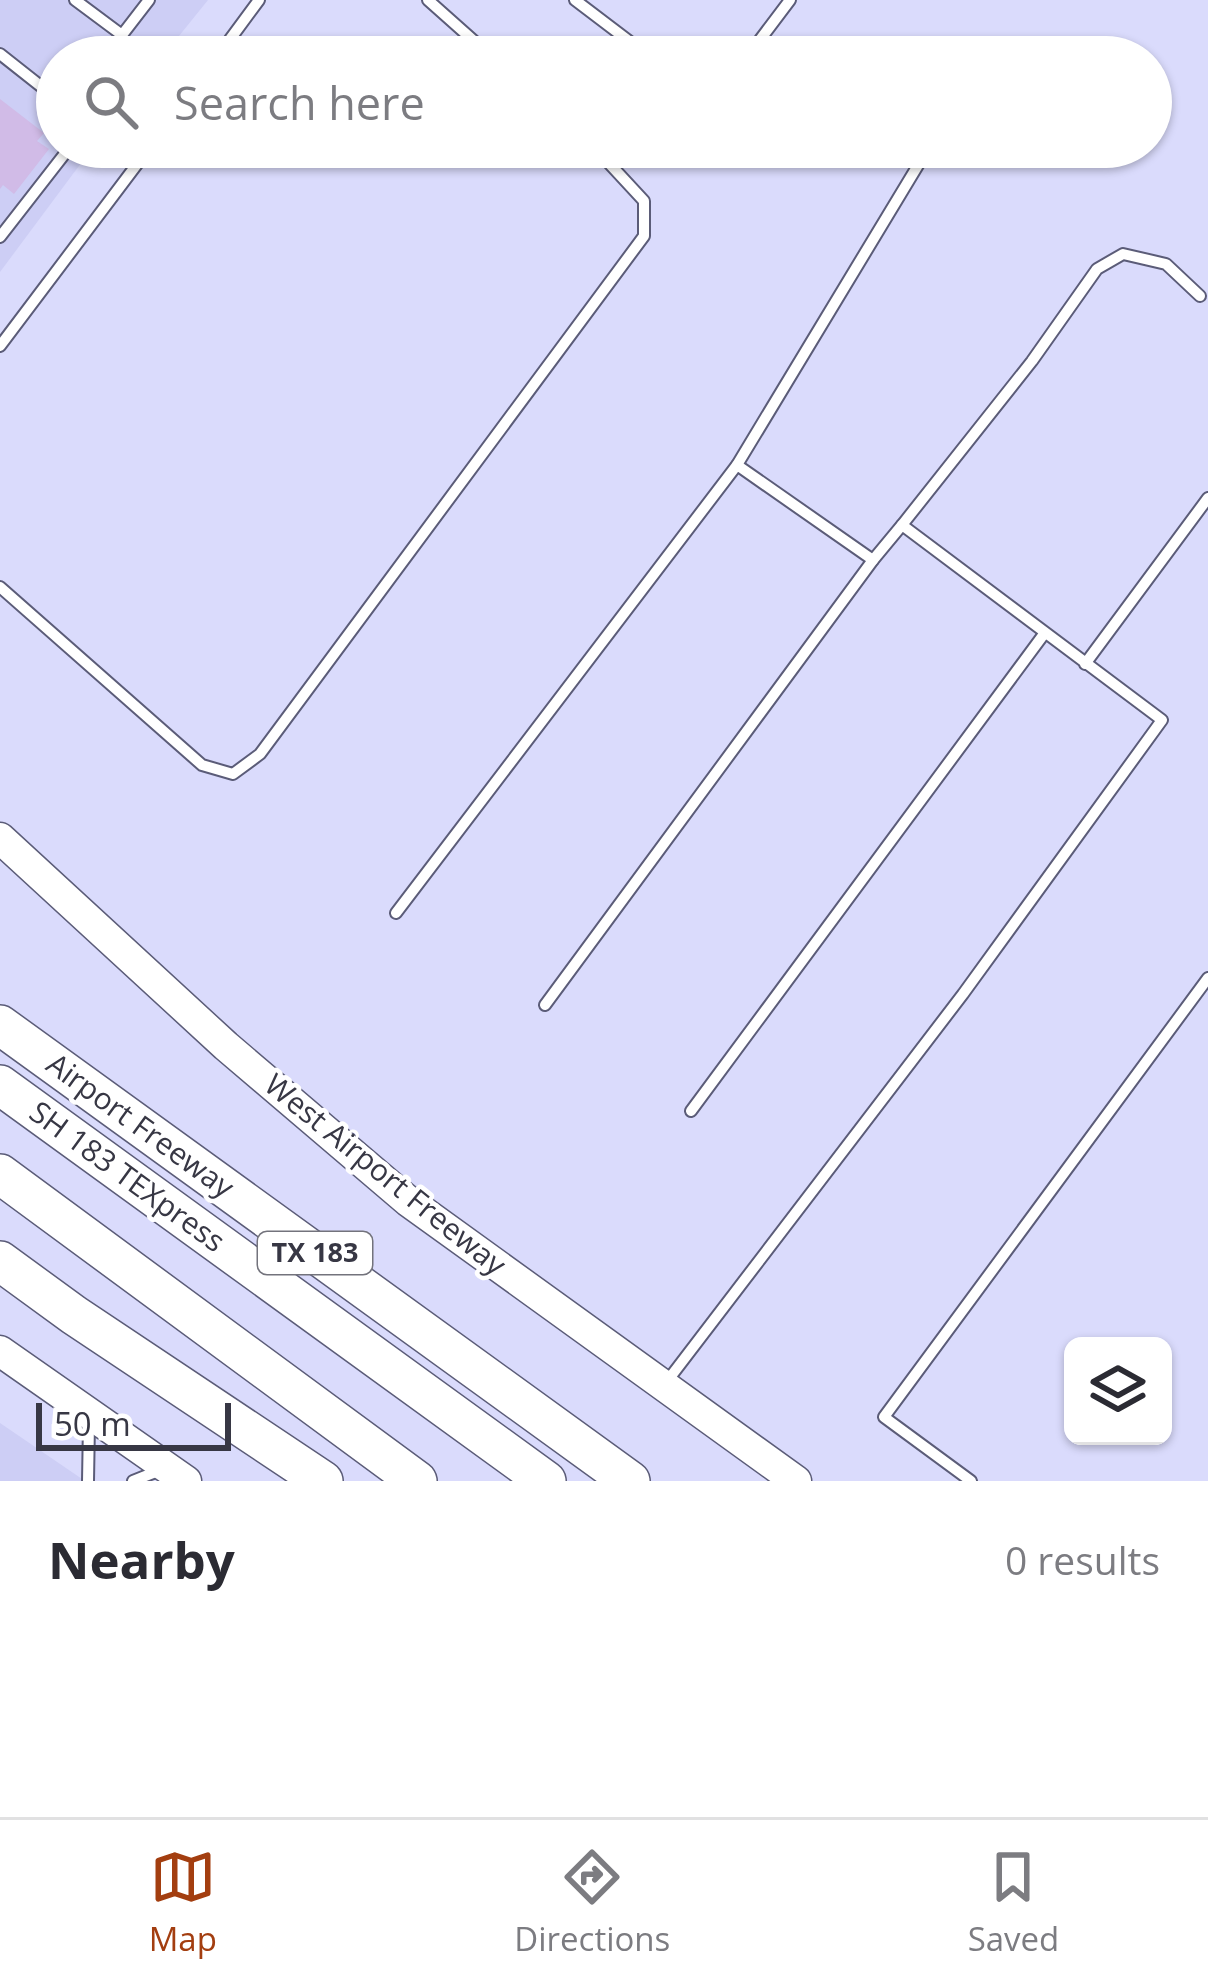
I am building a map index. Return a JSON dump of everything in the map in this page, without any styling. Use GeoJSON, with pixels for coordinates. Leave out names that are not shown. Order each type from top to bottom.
{"type":"FeatureCollection","features":[{"type":"Feature","properties":{"kind":"highway","name":"Airport Freeway"},"geometry":{"type":"LineString","coordinates":[[0,1025],[630,1481]]}},
{"type":"Feature","properties":{"kind":"highway","name":"SH 183 TEXpress"},"geometry":{"type":"LineString","coordinates":[[0,1085],[546,1481]]}},
{"type":"Feature","properties":{"kind":"highway","name":"SH 183 TEXpress"},"geometry":{"type":"LineString","coordinates":[[0,1113],[506,1481]]}},
{"type":"Feature","properties":{"kind":"highway"},"geometry":{"type":"LineString","coordinates":[[0,1174],[417,1481]]}},
{"type":"Feature","properties":{"kind":"highway"},"geometry":{"type":"LineString","coordinates":[[0,1261],[323,1481]]}},
{"type":"Feature","properties":{"kind":"main road","name":"West Airport Freeway"},"geometry":{"type":"LineString","coordinates":[[0,838],[226,1046],[408,1201],[796,1481]]}},
{"type":"Feature","properties":{"kind":"main road"},"geometry":{"type":"LineString","coordinates":[[0,1352],[177,1474]]}},
{"type":"Feature","properties":{"kind":"lane"},"geometry":{"type":"LineString","coordinates":[[75,0],[122,35],[149,0]]}},
{"type":"Feature","properties":{"kind":"lane"},"geometry":{"type":"LineString","coordinates":[[232,36],[259,0]]}},
{"type":"Feature","properties":{"kind":"lane"},"geometry":{"type":"LineString","coordinates":[[428,0],[468,36]]}},
{"type":"Feature","properties":{"kind":"lane"},"geometry":{"type":"LineString","coordinates":[[575,0],[622,36]]}},
{"type":"Feature","properties":{"kind":"lane"},"geometry":{"type":"LineString","coordinates":[[763,36],[790,0]]}},
{"type":"Feature","properties":{"kind":"lane"},"geometry":{"type":"LineString","coordinates":[[0,54],[36,82]]}},
{"type":"Feature","properties":{"kind":"lane"},"geometry":{"type":"LineString","coordinates":[[0,237],[54,168]]}},
{"type":"Feature","properties":{"kind":"lane"},"geometry":{"type":"LineString","coordinates":[[0,346],[134,168]]}},
{"type":"Feature","properties":{"kind":"lane"},"geometry":{"type":"LineString","coordinates":[[0,586],[202,765],[233,774],[260,754],[644,236],[644,201],[613,168]]}},
{"type":"Feature","properties":{"kind":"lane"},"geometry":{"type":"LineString","coordinates":[[396,914],[737,465],[916,168]]}},
{"type":"Feature","properties":{"kind":"lane"},"geometry":{"type":"LineString","coordinates":[[545,1005],[873,560],[1032,361],[1097,269],[1123,254],[1166,264],[1200,296]]}},
{"type":"Feature","properties":{"kind":"lane"},"geometry":{"type":"LineString","coordinates":[[737,465],[873,560]]}},
{"type":"Feature","properties":{"kind":"lane"},"geometry":{"type":"LineString","coordinates":[[1085,664],[1208,498]]}},
{"type":"Feature","properties":{"kind":"lane"},"geometry":{"type":"LineString","coordinates":[[663,1387],[963,994],[1162,720],[902,526]]}},
{"type":"Feature","properties":{"kind":"lane"},"geometry":{"type":"LineString","coordinates":[[691,1111],[1044,634]]}},
{"type":"Feature","properties":{"kind":"lane"},"geometry":{"type":"LineString","coordinates":[[971,1481],[884,1417],[1208,978]]}},
{"type":"Feature","properties":{"kind":"lane"},"geometry":{"type":"LineString","coordinates":[[88,1481],[89,1413]]}},
{"type":"Feature","properties":{"kind":"lane"},"geometry":{"type":"LineString","coordinates":[[133,1481],[177,1474]]}},
{"type":"Feature","properties":{"kind":"shaded area"},"geometry":{"type":"Polygon","coordinates":[[[0,0],[208,0],[179,36],[36,36],[36,168],[77,168],[0,272],[0,0]]]}},
{"type":"Feature","properties":{"kind":"shaded area"},"geometry":{"type":"Polygon","coordinates":[[[0,1423],[85,1481],[0,1481],[0,1423]]]}},
{"type":"Feature","properties":{"kind":"building"},"geometry":{"type":"Polygon","coordinates":[[[0,99],[36,127],[36,166],[14,194],[3,185],[0,189],[0,99]]]}}]}
